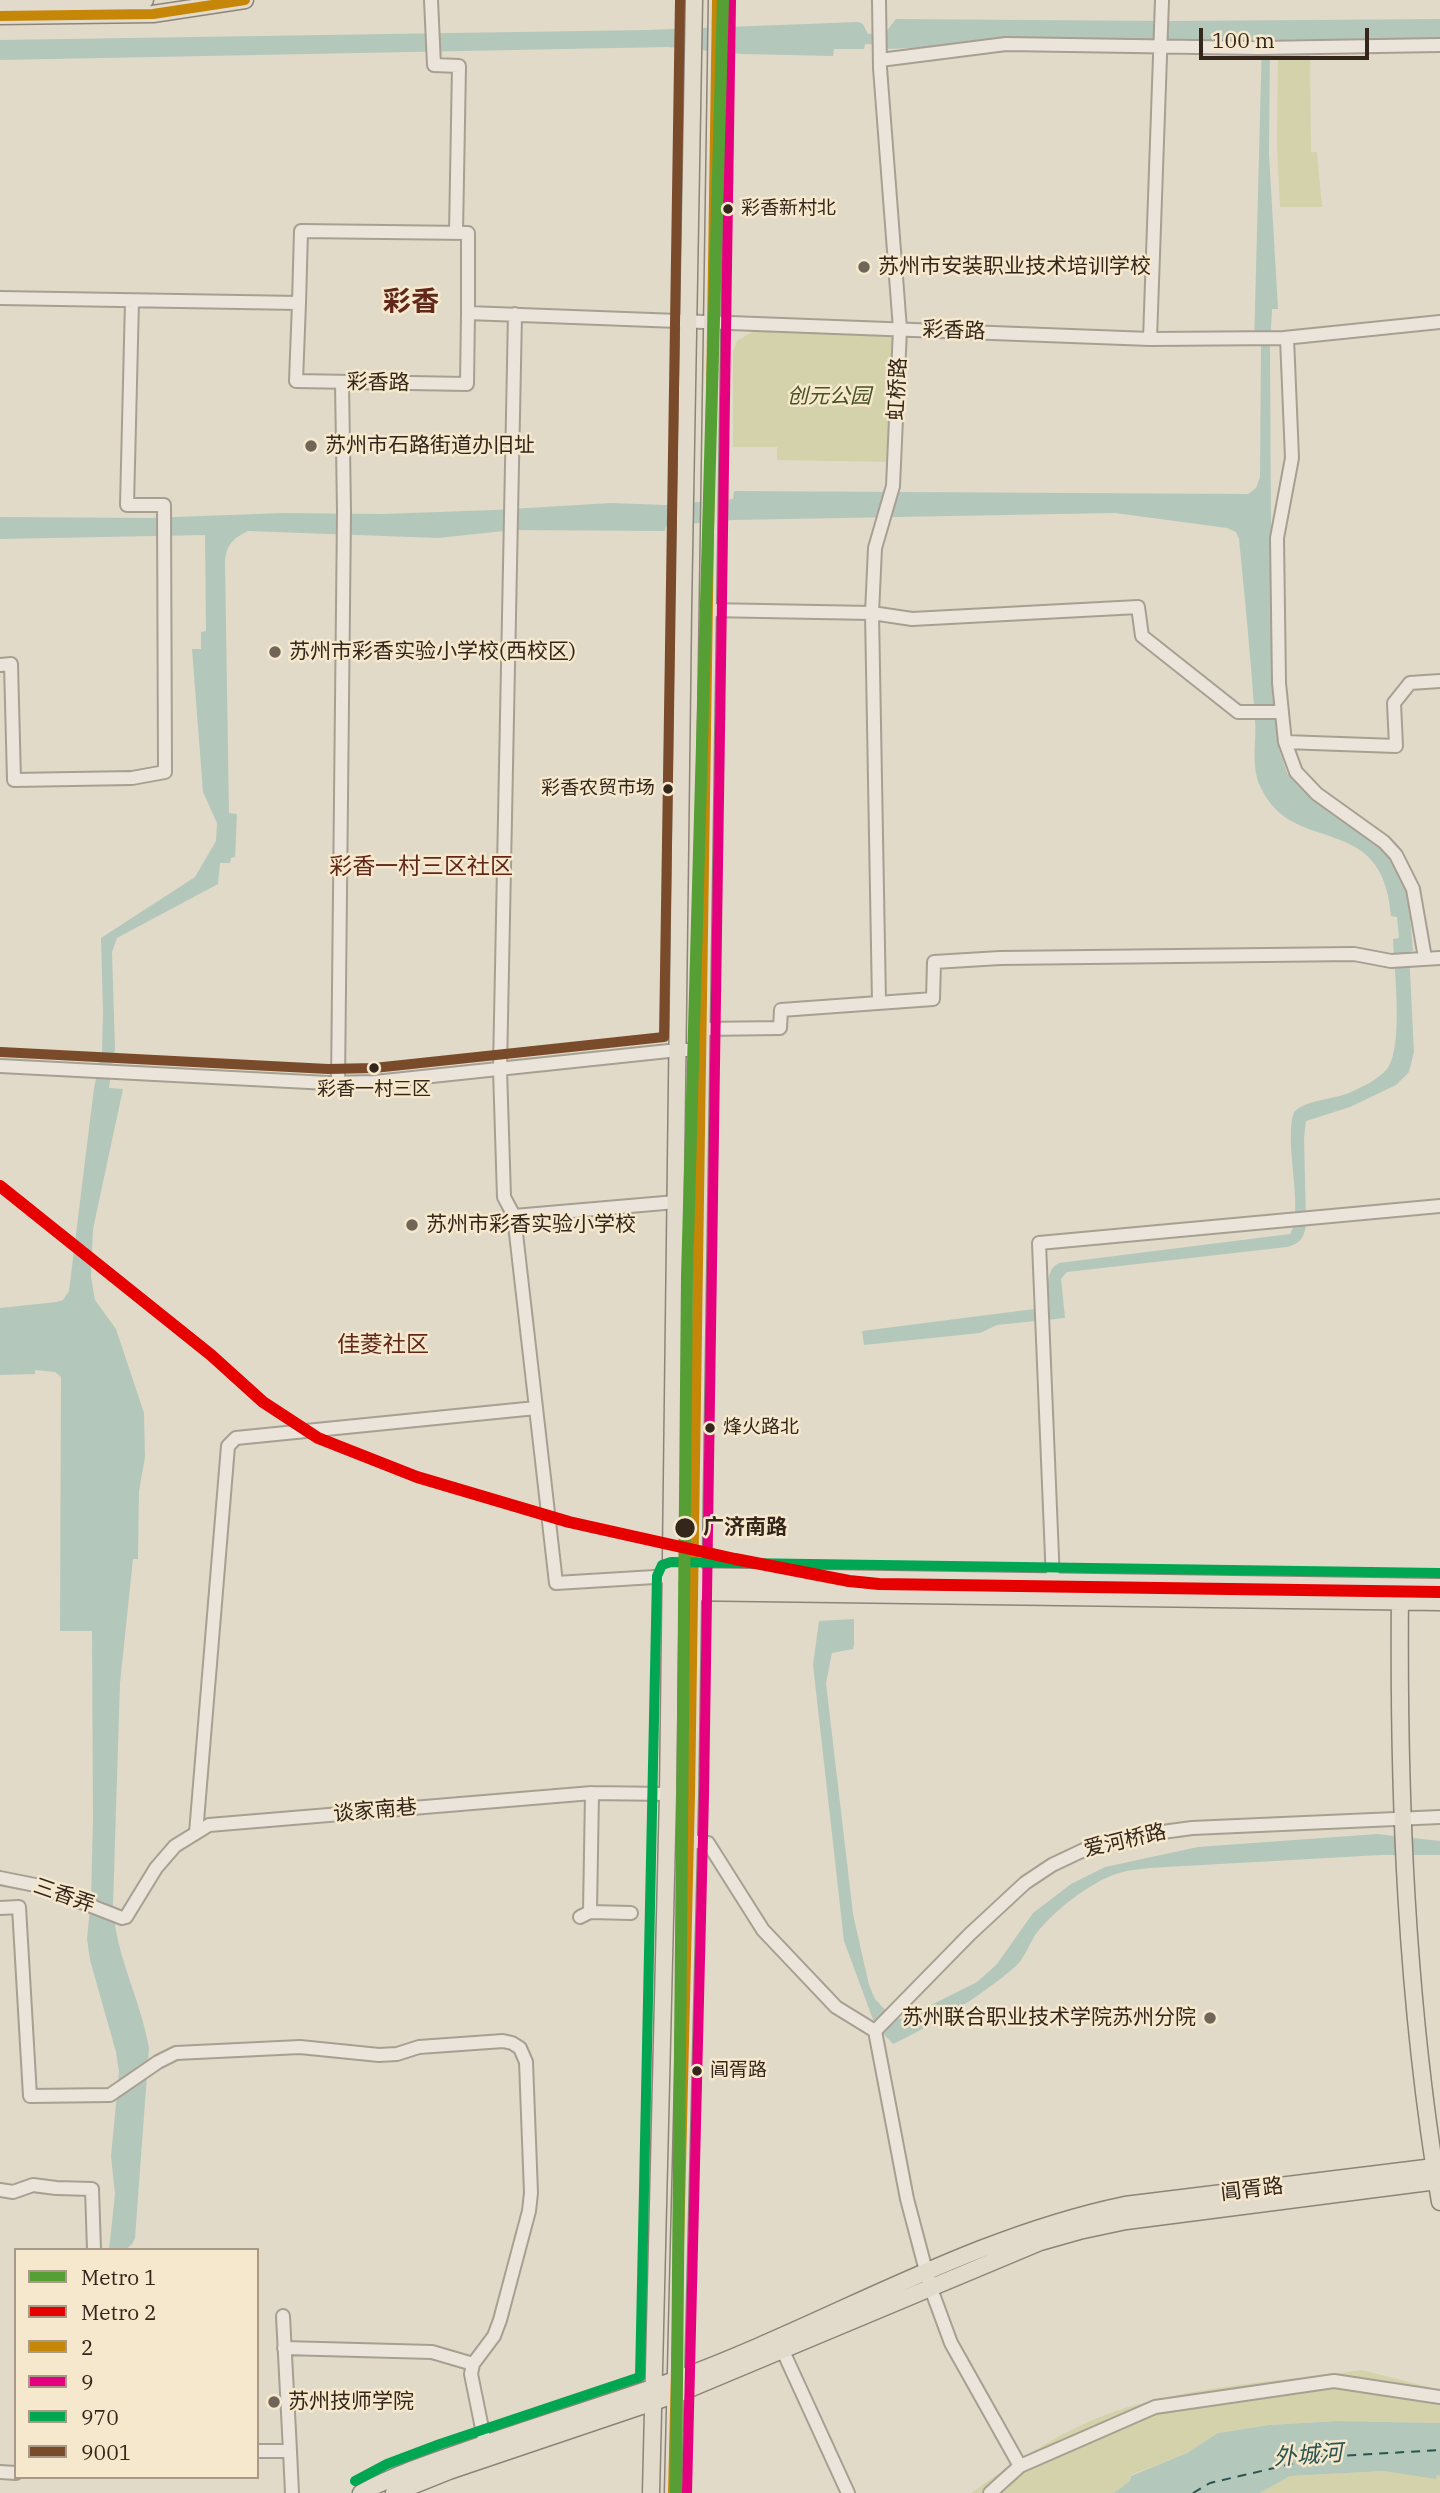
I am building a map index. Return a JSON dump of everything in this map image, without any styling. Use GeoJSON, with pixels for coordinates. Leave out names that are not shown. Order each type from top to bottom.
{"type":"FeatureCollection","features":[{"type":"Feature","properties":{"kind":"main road"},"geometry":{"type":"LineString","coordinates":[[0,2],[145,0]]}},
{"type":"Feature","properties":{"kind":"main road"},"geometry":{"type":"LineString","coordinates":[[0,16],[153,14],[245,0]]}},
{"type":"Feature","properties":{"kind":"main road"},"geometry":{"type":"LineString","coordinates":[[651,2493],[667,1794],[694,0]]}},
{"type":"Feature","properties":{"kind":"main road"},"geometry":{"type":"LineString","coordinates":[[673,2493],[689,1841],[717,0]]}},
{"type":"Feature","properties":{"kind":"main road"},"geometry":{"type":"LineString","coordinates":[[670,1584],[1053,1581],[1400,1594],[1440,1602]]}},
{"type":"Feature","properties":{"kind":"main road"},"geometry":{"type":"LineString","coordinates":[[693,1584],[1400,1594],[1440,1587]]}},
{"type":"Feature","properties":{"kind":"main road"},"geometry":{"type":"LineString","coordinates":[[1400,1594],[1403,1823],[1412,1983],[1440,2202]]}},
{"type":"Feature","properties":{"kind":"main road"},"geometry":{"type":"LineString","coordinates":[[664,1925],[687,1925]]}},
{"type":"Feature","properties":{"kind":"main road","name":"阊胥路"},"geometry":{"type":"LineString","coordinates":[[677,2387],[928,2280],[1025,2247],[1101,2226],[1438,2174]]}},
{"type":"Feature","properties":{"kind":"main road","name":"阊胥路"},"geometry":{"type":"LineString","coordinates":[[394,2493],[782,2349],[928,2280]]}},
{"type":"Feature","properties":{"kind":"main road","name":"阊胥路"},"geometry":{"type":"LineString","coordinates":[[361,2493],[392,2477],[485,2443],[654,2395]]}},
{"type":"Feature","properties":{"kind":"street"},"geometry":{"type":"LineString","coordinates":[[431,0],[433,65],[459,66],[456,233]]}},
{"type":"Feature","properties":{"kind":"street","name":"虹桥路"},"geometry":{"type":"LineString","coordinates":[[879,0],[879,46],[901,329],[893,486],[875,548],[872,613],[879,1002]]}},
{"type":"Feature","properties":{"kind":"street"},"geometry":{"type":"LineString","coordinates":[[1150,338],[1162,0]]}},
{"type":"Feature","properties":{"kind":"street"},"geometry":{"type":"LineString","coordinates":[[880,60],[1006,44],[1162,43],[1258,48],[1440,45]]}},
{"type":"Feature","properties":{"kind":"street","name":"彩香路"},"geometry":{"type":"LineString","coordinates":[[301,231],[456,233],[468,233],[467,384],[296,381],[301,231]]}},
{"type":"Feature","properties":{"kind":"street"},"geometry":{"type":"LineString","coordinates":[[0,298],[299,303]]}},
{"type":"Feature","properties":{"kind":"street"},"geometry":{"type":"LineString","coordinates":[[0,665],[12,664],[14,780],[132,778],[165,772],[164,505],[127,505],[132,300]]}},
{"type":"Feature","properties":{"kind":"street","name":"彩香路"},"geometry":{"type":"LineString","coordinates":[[468,313],[1150,338],[1286,338],[1440,322]]}},
{"type":"Feature","properties":{"kind":"street"},"geometry":{"type":"LineString","coordinates":[[515,314],[500,1069],[504,1197],[514,1216],[556,1583],[670,1584]]}},
{"type":"Feature","properties":{"kind":"street"},"geometry":{"type":"LineString","coordinates":[[1286,338],[1293,457],[1277,538],[1279,712],[1285,742],[1296,772],[1317,794],[1384,842],[1396,855],[1413,889],[1425,958]]}},
{"type":"Feature","properties":{"kind":"street"},"geometry":{"type":"LineString","coordinates":[[338,1083],[344,512],[342,382]]}},
{"type":"Feature","properties":{"kind":"street"},"geometry":{"type":"LineString","coordinates":[[708,610],[872,613],[912,618],[1138,607],[1142,636],[1238,712],[1279,712]]}},
{"type":"Feature","properties":{"kind":"street"},"geometry":{"type":"LineString","coordinates":[[1285,742],[1396,746],[1394,703],[1410,683],[1440,681]]}},
{"type":"Feature","properties":{"kind":"street"},"geometry":{"type":"LineString","coordinates":[[701,1029],[780,1028],[781,1010],[933,999],[934,962],[1000,958],[1354,954],[1391,961],[1440,958]]}},
{"type":"Feature","properties":{"kind":"street"},"geometry":{"type":"LineString","coordinates":[[0,1066],[276,1082],[338,1083],[375,1082],[678,1050],[701,1050]]}},
{"type":"Feature","properties":{"kind":"street"},"geometry":{"type":"LineString","coordinates":[[514,1216],[676,1202]]}},
{"type":"Feature","properties":{"kind":"street"},"geometry":{"type":"LineString","coordinates":[[1053,1581],[1039,1243],[1440,1206]]}},
{"type":"Feature","properties":{"kind":"street"},"geometry":{"type":"LineString","coordinates":[[196,1833],[228,1446],[236,1438],[536,1408]]}},
{"type":"Feature","properties":{"kind":"street"},"geometry":{"type":"LineString","coordinates":[[592,1793],[585,1915],[631,1913]]}},
{"type":"Feature","properties":{"kind":"street","name":"谈家南巷"},"geometry":{"type":"LineString","coordinates":[[124,1917],[156,1868],[175,1846],[209,1825],[592,1793],[667,1794]]}},
{"type":"Feature","properties":{"kind":"street","name":"爱河桥路"},"geometry":{"type":"LineString","coordinates":[[876,2030],[970,1934],[1025,1883],[1052,1865],[1090,1847],[1132,1836],[1192,1828],[1403,1823],[1440,1817]]}},
{"type":"Feature","properties":{"kind":"street"},"geometry":{"type":"LineString","coordinates":[[689,1841],[708,1843],[763,1930],[836,2007],[876,2030],[907,2199],[928,2280],[951,2343],[1020,2466]]}},
{"type":"Feature","properties":{"kind":"street","name":"三香弄"},"geometry":{"type":"LineString","coordinates":[[0,1878],[40,1886],[124,1917]]}},
{"type":"Feature","properties":{"kind":"street"},"geometry":{"type":"LineString","coordinates":[[0,1908],[19,1907],[30,2096],[110,2095],[176,2053],[300,2047],[379,2055],[397,2054],[419,2047],[487,2040],[512,2043],[520,2048],[526,2062],[531,2193],[529,2211],[500,2320],[494,2336],[473,2364],[471,2374],[485,2443]]}},
{"type":"Feature","properties":{"kind":"street"},"geometry":{"type":"LineString","coordinates":[[0,2190],[13,2192],[33,2185],[92,2189],[94,2248]]}},
{"type":"Feature","properties":{"kind":"street"},"geometry":{"type":"LineString","coordinates":[[283,2316],[292,2493]]}},
{"type":"Feature","properties":{"kind":"street"},"geometry":{"type":"LineString","coordinates":[[284,2348],[432,2352],[473,2364]]}},
{"type":"Feature","properties":{"kind":"street"},"geometry":{"type":"LineString","coordinates":[[782,2349],[848,2493]]}},
{"type":"Feature","properties":{"kind":"street"},"geometry":{"type":"LineString","coordinates":[[990,2493],[1020,2466],[1155,2407],[1334,2381],[1440,2397]]}},
{"type":"Feature","properties":{"kind":"street"},"geometry":{"type":"LineString","coordinates":[[259,2451],[289,2451]]}},
{"type":"Feature","properties":{"kind":"green space"},"geometry":{"type":"Polygon","coordinates":[[[1310,54],[1311,152],[1317,152],[1322,207],[1280,207],[1277,144],[1278,55],[1310,54]]]}},
{"type":"Feature","properties":{"kind":"green space","name":"创元公园"},"geometry":{"type":"Polygon","coordinates":[[[754,331],[896,336],[892,462],[777,460],[777,447],[733,447],[733,352],[737,341],[754,331]]]}},
{"type":"Feature","properties":{"kind":"green space"},"geometry":{"type":"Polygon","coordinates":[[[1362,2370],[1440,2390],[1440,2423],[1336,2421],[1269,2425],[1218,2433],[1187,2453],[1131,2475],[1130,2481],[1114,2493],[971,2493],[1064,2434],[1125,2408],[1213,2389],[1362,2370]]]}},
{"type":"Feature","properties":{"kind":"green space"},"geometry":{"type":"Polygon","coordinates":[[[1384,2471],[1436,2478],[1437,2475],[1440,2476],[1440,2493],[1260,2493],[1290,2476],[1384,2471]]]}},
{"type":"Feature","properties":{"kind":"water"},"geometry":{"type":"Polygon","coordinates":[[[896,19],[1440,19],[1440,38],[1270,40],[1269,154],[1278,309],[1272,309],[1270,347],[1272,692],[1279,749],[1287,773],[1295,782],[1386,851],[1408,894],[1413,951],[1409,952],[1414,1052],[1409,1072],[1396,1085],[1350,1107],[1306,1121],[1306,1223],[1303,1236],[1295,1244],[1067,1272],[1061,1279],[1065,1318],[997,1325],[980,1333],[864,1345],[862,1331],[1050,1307],[1049,1277],[1059,1263],[1290,1234],[1295,1210],[1291,1141],[1294,1112],[1313,1102],[1344,1095],[1375,1079],[1387,1069],[1392,1058],[1397,1026],[1393,939],[1399,938],[1397,917],[1391,916],[1384,883],[1372,861],[1355,847],[1294,822],[1276,809],[1261,788],[1255,763],[1250,652],[1239,539],[1236,532],[1227,528],[1115,513],[733,520],[666,526],[665,531],[513,530],[438,538],[248,531],[234,540],[228,547],[225,563],[229,813],[237,814],[235,857],[231,858],[230,863],[220,863],[218,884],[117,938],[112,952],[115,1049],[109,1088],[123,1089],[93,1229],[91,1277],[95,1300],[116,1329],[144,1413],[145,1457],[139,1491],[138,1559],[133,1559],[120,1683],[113,1905],[118,1942],[149,2048],[135,2238],[128,2248],[109,2248],[115,2194],[111,2156],[119,2072],[87,1939],[93,1819],[92,1631],[60,1631],[61,1377],[55,1372],[35,1370],[35,1374],[0,1375],[0,1308],[57,1302],[63,1300],[69,1291],[94,1088],[102,1051],[101,938],[195,877],[216,841],[217,823],[203,792],[192,649],[201,649],[201,632],[206,631],[205,535],[0,539],[0,517],[149,518],[283,513],[382,514],[611,503],[665,505],[733,499],[734,491],[1248,494],[1256,488],[1260,477],[1261,346],[1254,346],[1262,40],[1040,39],[1019,43],[888,49],[884,45],[865,44],[864,49],[834,49],[833,56],[742,54],[668,47],[0,60],[0,40],[647,30],[858,22],[863,24],[868,34],[885,33],[896,19]]]}},
{"type":"Feature","properties":{"kind":"water"},"geometry":{"type":"Polygon","coordinates":[[[854,1619],[853,1649],[832,1653],[826,1683],[853,1914],[869,1985],[875,1999],[893,2018],[903,2019],[977,1982],[997,1964],[1033,1913],[1071,1884],[1105,1867],[1198,1847],[1377,1834],[1440,1841],[1440,1855],[1381,1855],[1159,1867],[1113,1875],[1083,1891],[1055,1914],[1036,1934],[1019,1962],[988,1989],[958,2009],[893,2044],[875,2025],[844,1941],[813,1665],[819,1621],[854,1619]]]}},
{"type":"Feature","properties":{"kind":"water","name":"外城河"},"geometry":{"type":"Polygon","coordinates":[[[1336,2421],[1440,2423],[1440,2476],[1437,2475],[1436,2479],[1384,2471],[1290,2476],[1260,2493],[1114,2493],[1130,2481],[1131,2476],[1187,2453],[1218,2433],[1269,2425],[1336,2421]]]}},
{"type":"Feature","properties":{"kind":"ferry route"},"geometry":{"type":"LineString","coordinates":[[1193,2493],[1210,2483],[1321,2457],[1440,2450]]}},
{"type":"Feature","properties":{"kind":"metro line","name":"1"},"geometry":{"type":"LineString","coordinates":[[676,2493],[687,1276],[723,0]]}},
{"type":"Feature","properties":{"kind":"metro line","name":"2"},"geometry":{"type":"LineString","coordinates":[[0,1186],[211,1355],[263,1402],[318,1438],[417,1477],[569,1522],[735,1559],[849,1581],[879,1584],[1440,1592]]}},
{"type":"Feature","properties":{"kind":"transit line","name":"2"},"geometry":{"type":"LineString","coordinates":[[0,16],[153,14],[245,0]]}},
{"type":"Feature","properties":{"kind":"transit line","name":"9001"},"geometry":{"type":"LineString","coordinates":[[1,1052],[328,1069],[374,1068],[664,1037],[680,0]]}},
{"type":"Feature","properties":{"kind":"transit line","name":"2"},"geometry":{"type":"LineString","coordinates":[[673,2493],[690,1795],[717,0]]}},
{"type":"Feature","properties":{"kind":"transit line","name":"9"},"geometry":{"type":"LineString","coordinates":[[687,2493],[704,1795],[731,0]]}},
{"type":"Feature","properties":{"kind":"transit line","name":"970"},"geometry":{"type":"LineString","coordinates":[[355,2481],[387,2464],[440,2444],[640,2377],[657,1576],[662,1565],[671,1562],[1440,1573]]}},
{"type":"Feature","properties":{"kind":"place","name":"彩香新村北"},"geometry":{"type":"Point","coordinates":[728,209]}},
{"type":"Feature","properties":{"kind":"place","name":"苏州市安装职业技术培训学校"},"geometry":{"type":"Point","coordinates":[864,267]}},
{"type":"Feature","properties":{"kind":"place","name":"苏州市石路街道办旧址"},"geometry":{"type":"Point","coordinates":[311,446]}},
{"type":"Feature","properties":{"kind":"place","name":"苏州市彩香实验小学校(西校区)"},"geometry":{"type":"Point","coordinates":[275,652]}},
{"type":"Feature","properties":{"kind":"place","name":"彩香农贸市场"},"geometry":{"type":"Point","coordinates":[668,789]}},
{"type":"Feature","properties":{"kind":"place","name":"彩香一村三区"},"geometry":{"type":"Point","coordinates":[374,1068]}},
{"type":"Feature","properties":{"kind":"place","name":"苏州市彩香实验小学校"},"geometry":{"type":"Point","coordinates":[412,1225]}},
{"type":"Feature","properties":{"kind":"place","name":"烽火路北"},"geometry":{"type":"Point","coordinates":[710,1428]}},
{"type":"Feature","properties":{"kind":"place","name":"广济南路"},"geometry":{"type":"Point","coordinates":[685,1528]}},
{"type":"Feature","properties":{"kind":"place","name":"苏州联合职业技术学院苏州分院"},"geometry":{"type":"Point","coordinates":[1210,2018]}},
{"type":"Feature","properties":{"kind":"place","name":"阊胥路"},"geometry":{"type":"Point","coordinates":[697,2071]}},
{"type":"Feature","properties":{"kind":"place","name":"苏州技师学院"},"geometry":{"type":"Point","coordinates":[274,2402]}},
{"type":"Feature","properties":{"kind":"district","name":"彩香"},"geometry":{"type":"Point","coordinates":[411,303]}},
{"type":"Feature","properties":{"kind":"district","name":"彩香一村三区社区"},"geometry":{"type":"Point","coordinates":[421,867]}},
{"type":"Feature","properties":{"kind":"district","name":"佳菱社区"},"geometry":{"type":"Point","coordinates":[383,1345]}}]}
